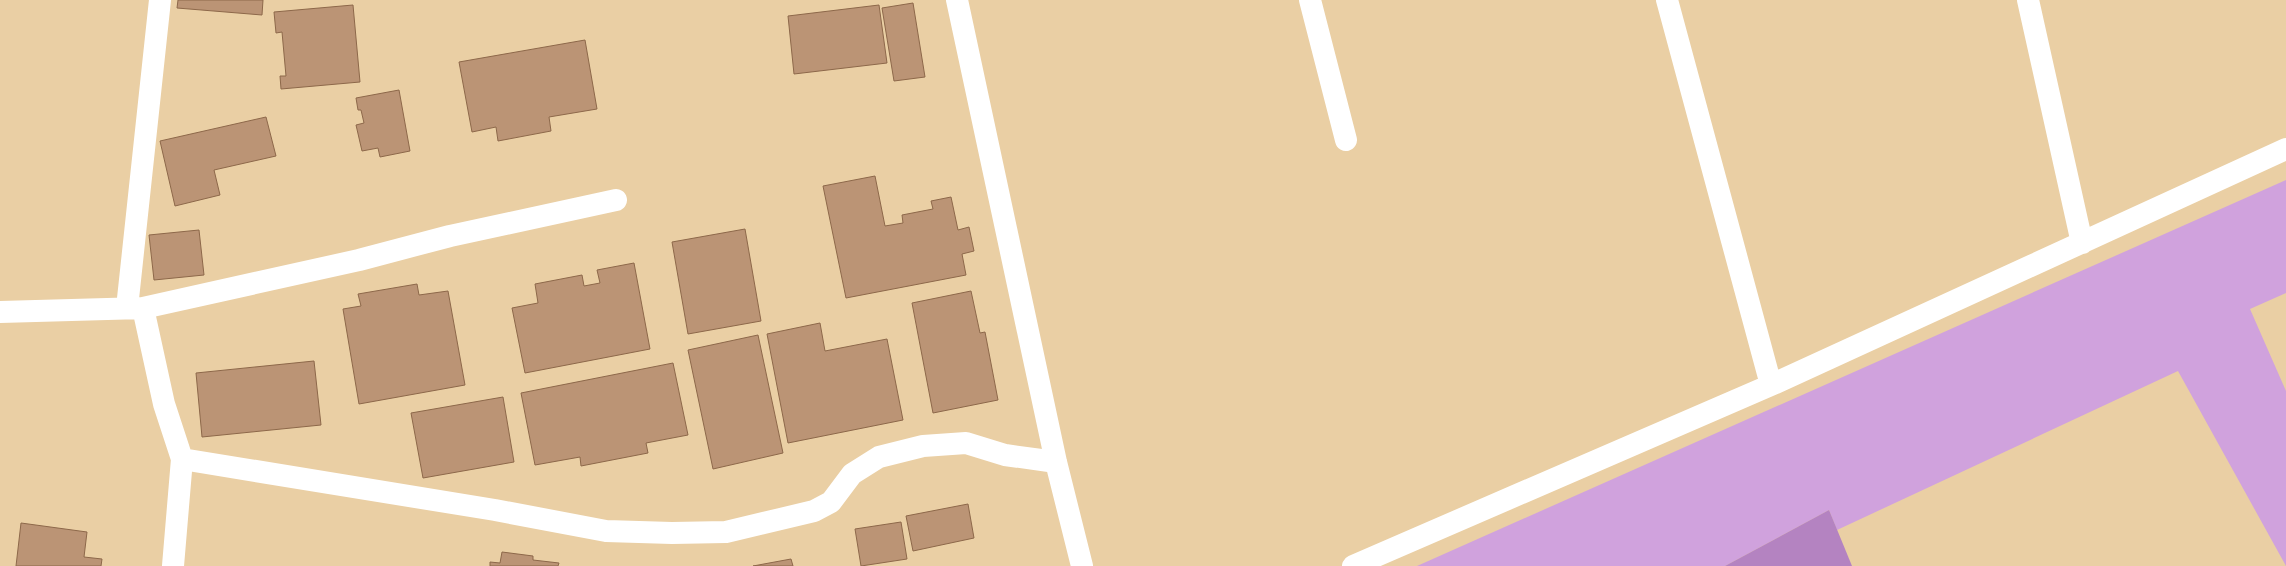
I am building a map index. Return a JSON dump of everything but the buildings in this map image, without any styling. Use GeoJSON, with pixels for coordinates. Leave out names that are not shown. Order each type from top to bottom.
{"type":"FeatureCollection","features":[{"type":"Feature","properties":{"kind":"street"},"geometry":{"type":"LineString","coordinates":[[160,0],[135,308],[182,459],[173,566]]}},
{"type":"Feature","properties":{"kind":"street"},"geometry":{"type":"LineString","coordinates":[[957,0],[1056,462],[1082,566]]}},
{"type":"Feature","properties":{"kind":"street"},"geometry":{"type":"LineString","coordinates":[[1310,0],[1346,140]]}},
{"type":"Feature","properties":{"kind":"street"},"geometry":{"type":"LineString","coordinates":[[1667,0],[1771,385]]}},
{"type":"Feature","properties":{"kind":"street"},"geometry":{"type":"LineString","coordinates":[[2028,0],[2082,243]]}},
{"type":"Feature","properties":{"kind":"street"},"geometry":{"type":"LineString","coordinates":[[1352,566],[1771,385],[2286,149]]}},
{"type":"Feature","properties":{"kind":"street"},"geometry":{"type":"LineString","coordinates":[[0,312],[135,308],[359,260],[450,236],[616,200]]}},
{"type":"Feature","properties":{"kind":"street"},"geometry":{"type":"LineString","coordinates":[[182,459],[495,510],[606,531],[672,533],[726,532],[814,511],[831,502],[852,474],[879,457],[924,446],[966,443],[1005,455],[1056,462]]}},
{"type":"Feature","properties":{"kind":"shaded area"},"geometry":{"type":"Polygon","coordinates":[[[2286,180],[2286,293],[2250,309],[2286,391],[2286,566],[2178,371],[1837,530],[1829,510],[1725,566],[1417,566],[2286,180]]]}},
{"type":"Feature","properties":{"kind":"shaded area"},"geometry":{"type":"Polygon","coordinates":[[[1829,510],[1852,566],[1725,566],[1829,510]]]}}]}
